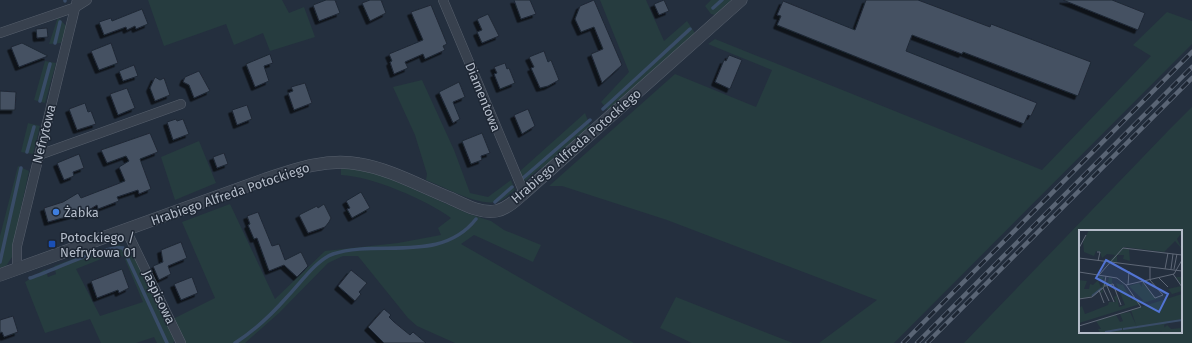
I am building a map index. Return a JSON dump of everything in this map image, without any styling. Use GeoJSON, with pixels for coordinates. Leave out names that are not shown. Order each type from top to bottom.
{"type":"FeatureCollection","features":[{"type":"Feature","properties":{"kind":"street"},"geometry":{"type":"LineString","coordinates":[[0,33],[87,0]]}},
{"type":"Feature","properties":{"kind":"street","name":"Diamentowa"},"geometry":{"type":"LineString","coordinates":[[443,0],[524,193]]}},
{"type":"Feature","properties":{"kind":"street","name":"Hrabiego Alfreda Potockiego"},"geometry":{"type":"LineString","coordinates":[[0,275],[278,175],[320,164],[357,163],[377,168],[476,209],[494,212],[501,210],[524,193],[741,0]]}},
{"type":"Feature","properties":{"kind":"street","name":"Nefrytowa"},"geometry":{"type":"LineString","coordinates":[[17,269],[17,246],[76,4]]}},
{"type":"Feature","properties":{"kind":"street"},"geometry":{"type":"LineString","coordinates":[[39,155],[181,104]]}},
{"type":"Feature","properties":{"kind":"street","name":"Jaspisowa"},"geometry":{"type":"LineString","coordinates":[[126,230],[181,343]]}},
{"type":"Feature","properties":{"kind":"green space"},"geometry":{"type":"Polygon","coordinates":[[[148,0],[282,0],[289,13],[304,7],[315,37],[270,51],[263,33],[234,45],[226,24],[164,46],[148,0]]]}},
{"type":"Feature","properties":{"kind":"green space"},"geometry":{"type":"Polygon","coordinates":[[[600,0],[646,0],[664,41],[687,21],[695,33],[608,110],[601,102],[629,72],[600,0]]]}},
{"type":"Feature","properties":{"kind":"green space"},"geometry":{"type":"Polygon","coordinates":[[[711,0],[731,0],[715,15],[711,14],[705,6],[711,0]]]}},
{"type":"Feature","properties":{"kind":"green space"},"geometry":{"type":"Polygon","coordinates":[[[1167,12],[1192,21],[1192,44],[894,343],[819,343],[877,300],[667,220],[562,186],[549,186],[675,74],[756,107],[772,70],[708,44],[715,39],[1042,170],[1151,56],[1133,45],[1167,12]]]}},
{"type":"Feature","properties":{"kind":"green space"},"geometry":{"type":"Polygon","coordinates":[[[58,17],[67,27],[61,43],[49,44],[58,17]]]}},
{"type":"Feature","properties":{"kind":"green space"},"geometry":{"type":"Polygon","coordinates":[[[45,61],[56,63],[45,103],[34,100],[45,61]]]}},
{"type":"Feature","properties":{"kind":"green space"},"geometry":{"type":"Polygon","coordinates":[[[422,80],[454,150],[470,193],[488,197],[511,180],[515,190],[504,199],[500,201],[483,202],[463,196],[426,180],[427,174],[415,135],[393,87],[422,80]]]}},
{"type":"Feature","properties":{"kind":"green space"},"geometry":{"type":"Polygon","coordinates":[[[1192,107],[1192,343],[964,343],[1168,131],[1192,107]]]}},
{"type":"Feature","properties":{"kind":"green space"},"geometry":{"type":"Polygon","coordinates":[[[585,113],[590,126],[543,169],[540,168],[525,181],[519,172],[585,113]]]}},
{"type":"Feature","properties":{"kind":"green space"},"geometry":{"type":"Polygon","coordinates":[[[28,123],[40,126],[33,154],[21,152],[28,123]]]}},
{"type":"Feature","properties":{"kind":"green space"},"geometry":{"type":"Polygon","coordinates":[[[199,141],[216,183],[175,200],[161,157],[199,141]]]}},
{"type":"Feature","properties":{"kind":"green space"},"geometry":{"type":"Polygon","coordinates":[[[18,166],[29,171],[13,245],[12,257],[6,266],[0,268],[0,236],[18,166]]]}},
{"type":"Feature","properties":{"kind":"green space"},"geometry":{"type":"Polygon","coordinates":[[[341,168],[364,169],[469,214],[491,221],[504,230],[541,245],[533,262],[474,235],[461,244],[634,343],[455,343],[417,326],[408,318],[358,256],[343,256],[328,263],[279,313],[245,343],[185,343],[173,319],[215,298],[182,222],[230,204],[275,299],[325,251],[398,243],[441,235],[438,228],[451,218],[414,197],[383,184],[353,176],[341,175],[341,168]]]}},
{"type":"Feature","properties":{"kind":"green space"},"geometry":{"type":"Polygon","coordinates":[[[112,245],[120,245],[130,256],[133,255],[141,267],[175,339],[173,343],[157,343],[154,337],[136,343],[101,343],[90,319],[45,333],[25,282],[45,269],[48,277],[56,274],[54,266],[102,248],[106,257],[76,269],[100,316],[143,302],[124,257],[115,254],[112,245]]]}},
{"type":"Feature","properties":{"kind":"green space"},"geometry":{"type":"Polygon","coordinates":[[[676,297],[793,343],[692,343],[660,328],[676,297]]]}},
{"type":"Feature","properties":{"kind":"building"},"geometry":{"type":"Polygon","coordinates":[[[326,0],[335,0],[340,13],[319,21],[313,5],[326,0]]]}},
{"type":"Feature","properties":{"kind":"building"},"geometry":{"type":"Polygon","coordinates":[[[370,0],[381,0],[386,13],[370,21],[362,3],[370,0]]]}},
{"type":"Feature","properties":{"kind":"building"},"geometry":{"type":"Polygon","coordinates":[[[514,0],[530,0],[536,14],[521,19],[514,0]]]}},
{"type":"Feature","properties":{"kind":"building"},"geometry":{"type":"Polygon","coordinates":[[[594,0],[622,65],[602,83],[591,54],[603,49],[594,27],[581,32],[575,19],[580,6],[594,0]]]}},
{"type":"Feature","properties":{"kind":"building"},"geometry":{"type":"Polygon","coordinates":[[[664,0],[669,11],[659,15],[654,4],[664,0]]]}},
{"type":"Feature","properties":{"kind":"building"},"geometry":{"type":"Polygon","coordinates":[[[866,0],[918,0],[990,27],[991,24],[1091,62],[1078,96],[963,52],[962,54],[912,35],[906,51],[1037,103],[1031,116],[1028,115],[1024,124],[777,25],[781,16],[777,15],[783,1],[855,30],[866,0]]]}},
{"type":"Feature","properties":{"kind":"building"},"geometry":{"type":"Polygon","coordinates":[[[1063,0],[1112,0],[1145,13],[1138,30],[1063,0]]]}},
{"type":"Feature","properties":{"kind":"building"},"geometry":{"type":"Polygon","coordinates":[[[431,5],[447,44],[443,46],[445,50],[425,59],[423,54],[405,62],[408,68],[394,74],[390,62],[392,61],[389,54],[423,40],[411,12],[431,5]]]}},
{"type":"Feature","properties":{"kind":"building"},"geometry":{"type":"Polygon","coordinates":[[[142,9],[148,24],[136,29],[135,26],[127,30],[126,27],[104,35],[99,22],[111,18],[112,21],[142,9]]]}},
{"type":"Feature","properties":{"kind":"building"},"geometry":{"type":"Polygon","coordinates":[[[488,14],[499,36],[482,43],[477,32],[482,30],[477,19],[488,14]]]}},
{"type":"Feature","properties":{"kind":"building"},"geometry":{"type":"Polygon","coordinates":[[[47,28],[48,37],[37,38],[36,29],[47,28]]]}},
{"type":"Feature","properties":{"kind":"building"},"geometry":{"type":"Polygon","coordinates":[[[22,43],[48,56],[19,67],[11,47],[22,43]]]}},
{"type":"Feature","properties":{"kind":"building"},"geometry":{"type":"Polygon","coordinates":[[[111,43],[118,63],[99,70],[91,51],[111,43]]]}},
{"type":"Feature","properties":{"kind":"building"},"geometry":{"type":"Polygon","coordinates":[[[544,51],[548,62],[551,60],[559,80],[548,86],[540,88],[531,68],[534,67],[529,57],[544,51]]]}},
{"type":"Feature","properties":{"kind":"building"},"geometry":{"type":"Polygon","coordinates":[[[270,54],[273,63],[264,66],[269,81],[255,87],[246,64],[270,54]]]}},
{"type":"Feature","properties":{"kind":"building"},"geometry":{"type":"Polygon","coordinates":[[[729,55],[742,60],[730,89],[715,82],[724,60],[726,61],[729,55]]]}},
{"type":"Feature","properties":{"kind":"building"},"geometry":{"type":"Polygon","coordinates":[[[505,63],[507,69],[509,68],[515,83],[500,89],[494,74],[497,73],[494,67],[505,63]]]}},
{"type":"Feature","properties":{"kind":"building"},"geometry":{"type":"Polygon","coordinates":[[[134,65],[138,76],[123,81],[119,71],[134,65]]]}},
{"type":"Feature","properties":{"kind":"building"},"geometry":{"type":"Polygon","coordinates":[[[199,71],[210,91],[194,98],[189,85],[183,82],[185,77],[199,71]]]}},
{"type":"Feature","properties":{"kind":"building"},"geometry":{"type":"Polygon","coordinates":[[[155,77],[160,80],[164,78],[170,95],[155,101],[150,88],[155,77]]]}},
{"type":"Feature","properties":{"kind":"building"},"geometry":{"type":"Polygon","coordinates":[[[459,82],[465,97],[453,102],[460,119],[453,123],[439,92],[459,82]]]}},
{"type":"Feature","properties":{"kind":"building"},"geometry":{"type":"Polygon","coordinates":[[[305,83],[312,103],[294,110],[288,93],[293,91],[291,87],[305,83]]]}},
{"type":"Feature","properties":{"kind":"building"},"geometry":{"type":"Polygon","coordinates":[[[127,88],[135,108],[118,115],[110,94],[127,88]]]}},
{"type":"Feature","properties":{"kind":"building"},"geometry":{"type":"Polygon","coordinates":[[[0,91],[16,92],[15,110],[0,110],[0,91]]]}},
{"type":"Feature","properties":{"kind":"building"},"geometry":{"type":"Polygon","coordinates":[[[85,103],[88,112],[91,111],[96,124],[77,130],[69,109],[85,103]]]}},
{"type":"Feature","properties":{"kind":"building"},"geometry":{"type":"Polygon","coordinates":[[[247,105],[252,119],[237,125],[232,110],[247,105]]]}},
{"type":"Feature","properties":{"kind":"building"},"geometry":{"type":"Polygon","coordinates":[[[528,109],[535,126],[522,134],[514,115],[528,109]]]}},
{"type":"Feature","properties":{"kind":"building"},"geometry":{"type":"Polygon","coordinates":[[[176,119],[177,121],[183,119],[189,134],[173,140],[167,122],[176,119]]]}},
{"type":"Feature","properties":{"kind":"building"},"geometry":{"type":"Polygon","coordinates":[[[150,133],[158,152],[140,159],[151,189],[139,194],[138,190],[117,197],[119,201],[98,209],[97,205],[79,216],[77,214],[48,222],[44,208],[63,202],[78,193],[81,198],[125,181],[119,167],[129,161],[126,156],[107,163],[101,150],[150,133]]]}},
{"type":"Feature","properties":{"kind":"building"},"geometry":{"type":"Polygon","coordinates":[[[482,133],[490,153],[481,156],[482,160],[471,164],[462,141],[482,133]]]}},
{"type":"Feature","properties":{"kind":"building"},"geometry":{"type":"Polygon","coordinates":[[[224,153],[228,164],[217,168],[213,157],[224,153]]]}},
{"type":"Feature","properties":{"kind":"building"},"geometry":{"type":"Polygon","coordinates":[[[79,154],[84,168],[73,172],[74,176],[64,180],[57,163],[79,154]]]}},
{"type":"Feature","properties":{"kind":"building"},"geometry":{"type":"Polygon","coordinates":[[[361,192],[370,208],[352,218],[347,209],[350,208],[346,201],[361,192]]]}},
{"type":"Feature","properties":{"kind":"building"},"geometry":{"type":"Polygon","coordinates":[[[324,204],[331,218],[329,222],[325,227],[308,233],[299,215],[317,206],[318,208],[324,204]]]}},
{"type":"Feature","properties":{"kind":"building"},"geometry":{"type":"Polygon","coordinates":[[[258,212],[272,246],[279,244],[285,260],[301,252],[308,266],[297,277],[284,265],[269,271],[257,238],[254,239],[248,225],[250,224],[247,216],[258,212]]]}},
{"type":"Feature","properties":{"kind":"building"},"geometry":{"type":"Polygon","coordinates":[[[181,242],[187,258],[168,266],[171,274],[159,280],[153,266],[163,262],[161,250],[181,242]]]}},
{"type":"Feature","properties":{"kind":"building"},"geometry":{"type":"Polygon","coordinates":[[[122,269],[129,288],[119,293],[118,290],[97,298],[91,281],[122,269]]]}},
{"type":"Feature","properties":{"kind":"building"},"geometry":{"type":"Polygon","coordinates":[[[351,270],[367,283],[359,292],[361,294],[355,301],[338,286],[351,270]]]}},
{"type":"Feature","properties":{"kind":"building"},"geometry":{"type":"Polygon","coordinates":[[[192,277],[198,293],[181,300],[174,284],[192,277]]]}},
{"type":"Feature","properties":{"kind":"building"},"geometry":{"type":"Polygon","coordinates":[[[384,309],[391,315],[389,317],[394,322],[410,335],[413,332],[426,343],[384,343],[368,327],[384,309]]]}},
{"type":"Feature","properties":{"kind":"building"},"geometry":{"type":"Polygon","coordinates":[[[13,316],[18,332],[4,337],[2,332],[0,333],[0,320],[13,316]]]}},
{"type":"Feature","properties":{"kind":"waterway"},"geometry":{"type":"LineString","coordinates":[[713,8],[722,0]]}},
{"type":"Feature","properties":{"kind":"waterway"},"geometry":{"type":"LineString","coordinates":[[55,43],[60,22]]}},
{"type":"Feature","properties":{"kind":"waterway"},"geometry":{"type":"LineString","coordinates":[[603,109],[690,29]]}},
{"type":"Feature","properties":{"kind":"waterway"},"geometry":{"type":"LineString","coordinates":[[40,101],[50,64]]}},
{"type":"Feature","properties":{"kind":"waterway"},"geometry":{"type":"LineString","coordinates":[[523,178],[590,120]]}},
{"type":"Feature","properties":{"kind":"waterway"},"geometry":{"type":"LineString","coordinates":[[27,152],[34,127]]}},
{"type":"Feature","properties":{"kind":"waterway"},"geometry":{"type":"LineString","coordinates":[[0,262],[21,168]]}},
{"type":"Feature","properties":{"kind":"waterway"},"geometry":{"type":"LineString","coordinates":[[495,202],[512,187]]}},
{"type":"Feature","properties":{"kind":"waterway"},"geometry":{"type":"LineString","coordinates":[[235,343],[256,328],[269,316],[308,273],[327,257],[351,250],[428,246],[445,241],[462,233],[476,219]]}},
{"type":"Feature","properties":{"kind":"waterway"},"geometry":{"type":"LineString","coordinates":[[30,278],[92,254],[115,248],[123,248],[167,343]]}},
{"type":"Feature","properties":{"kind":"railway"},"geometry":{"type":"LineString","coordinates":[[903,343],[1192,52]]}},
{"type":"Feature","properties":{"kind":"railway"},"geometry":{"type":"LineString","coordinates":[[917,343],[1192,67]]}},
{"type":"Feature","properties":{"kind":"railway"},"geometry":{"type":"LineString","coordinates":[[927,343],[1192,78]]}},
{"type":"Feature","properties":{"kind":"place","name":"Żabka"},"geometry":{"type":"Point","coordinates":[56,212]}},
{"type":"Feature","properties":{"kind":"place","name":"Potockiego / Nefrytowa 01"},"geometry":{"type":"Point","coordinates":[52,244]}}]}
